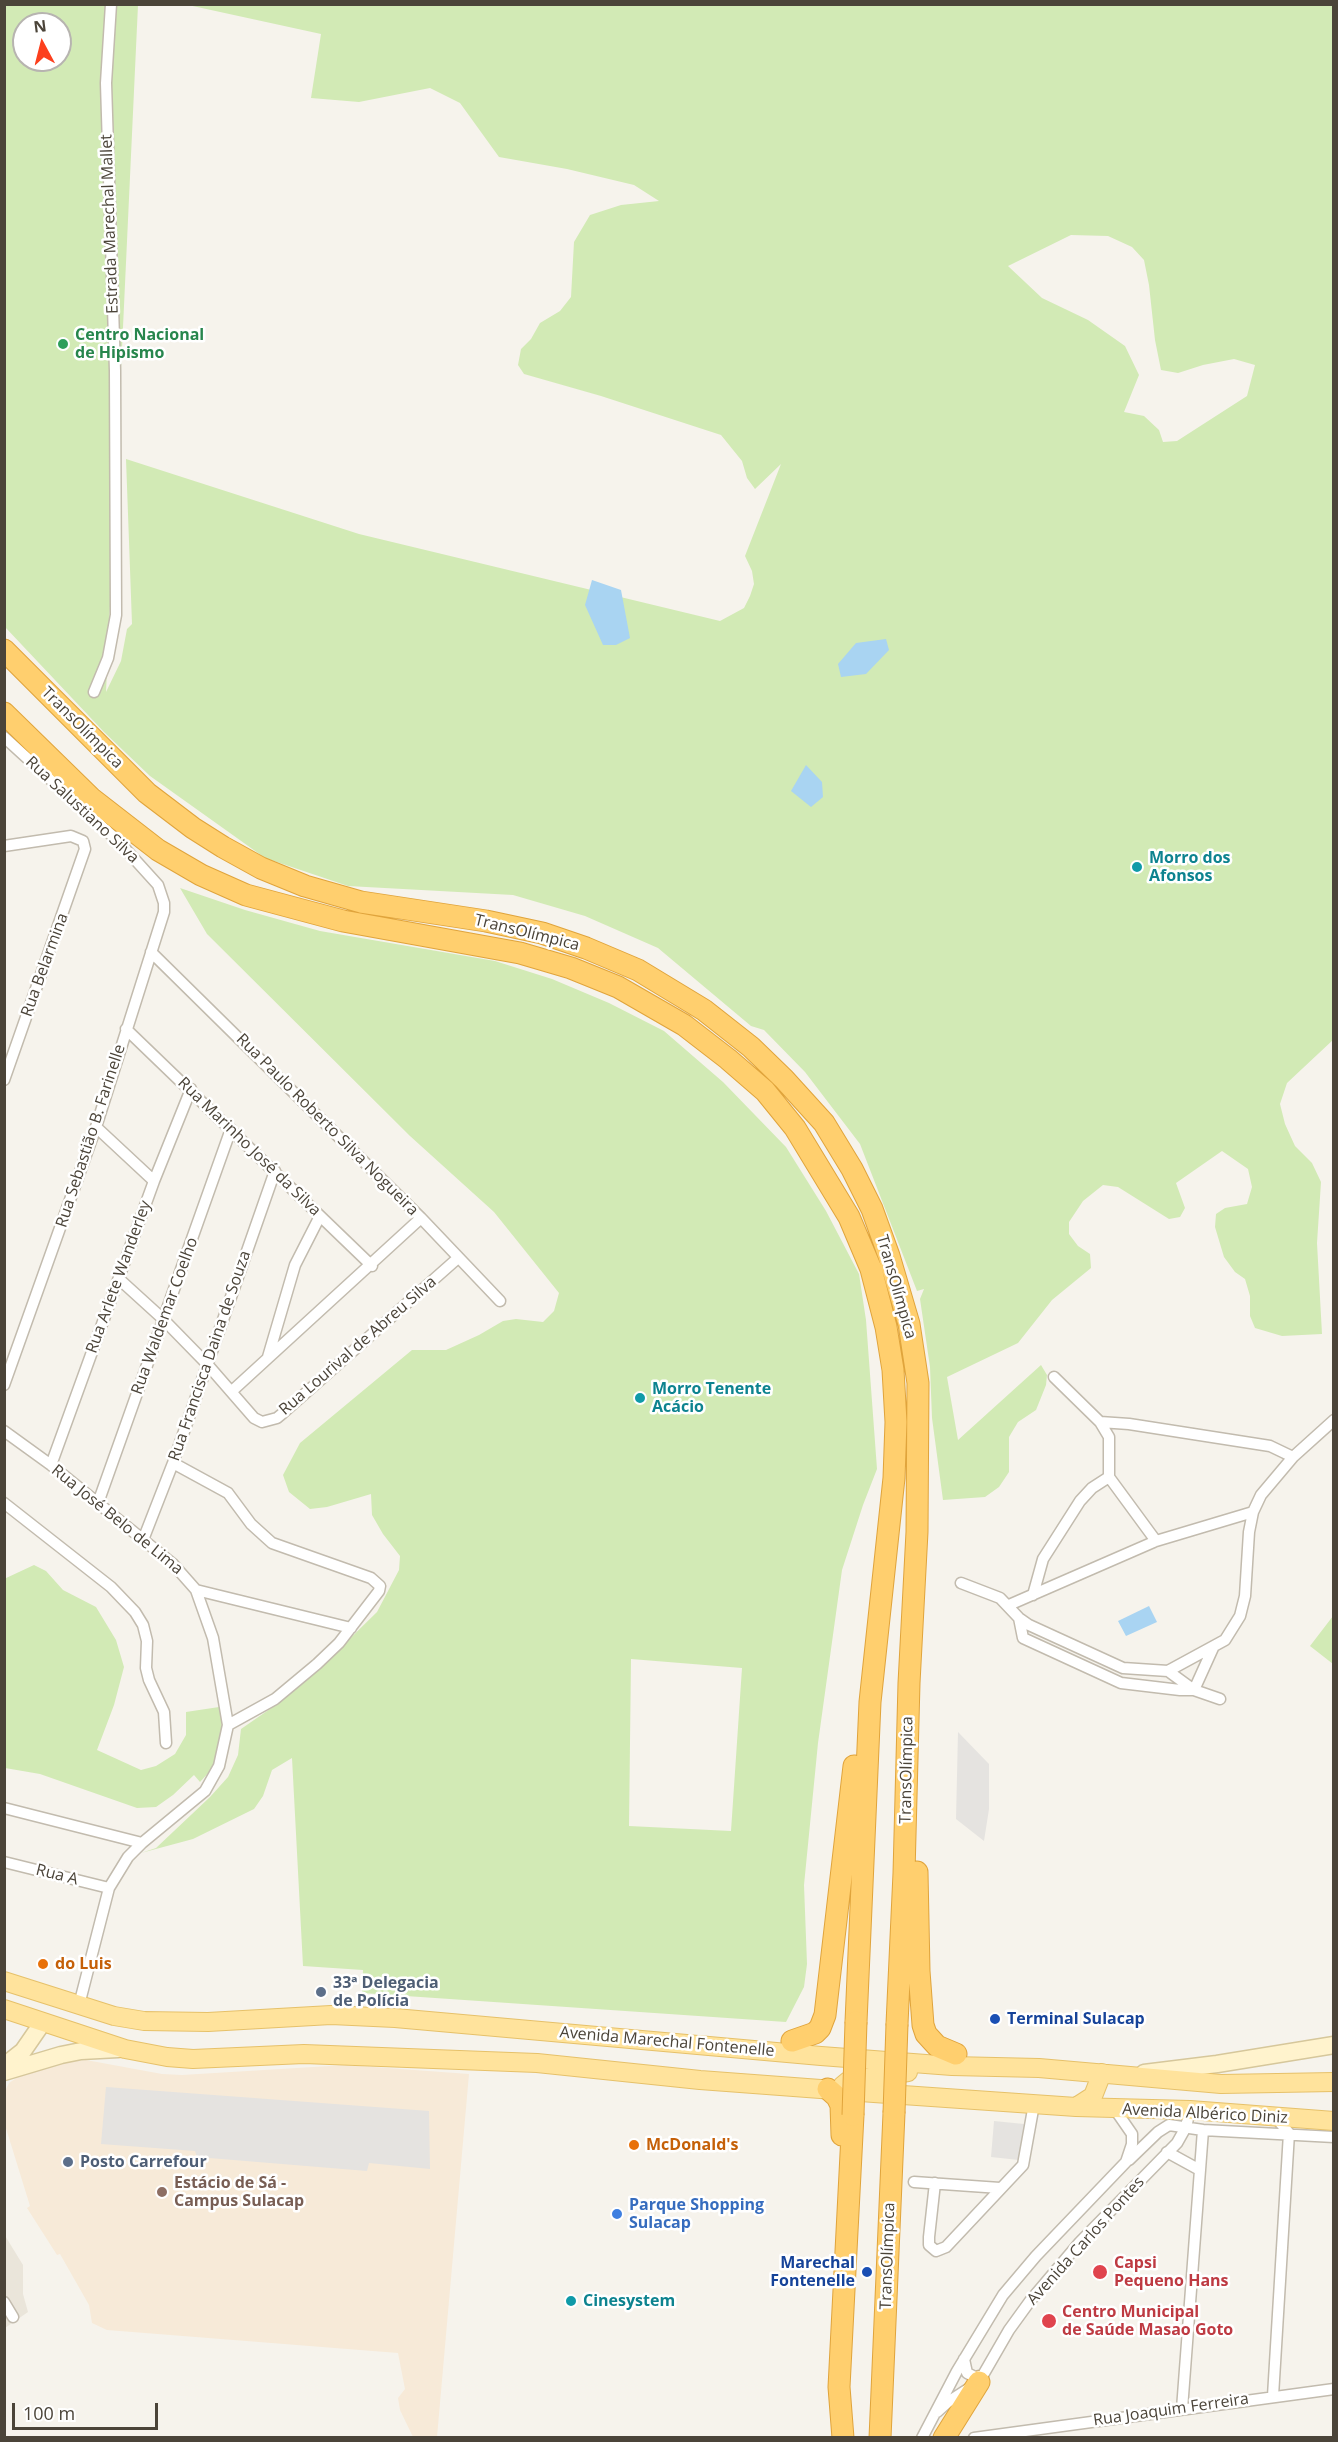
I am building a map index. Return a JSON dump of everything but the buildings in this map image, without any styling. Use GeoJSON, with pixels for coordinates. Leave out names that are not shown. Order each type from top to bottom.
{"type":"FeatureCollection","features":[{"type":"Feature","properties":{"kind":"highway","name":"TransOlímpica"},"geometry":{"type":"LineString","coordinates":[[4,650],[147,793],[223,847],[261,868],[305,886],[361,902],[486,921],[542,933],[586,948],[638,970],[704,1010],[751,1047],[824,1123],[852,1169],[872,1209],[909,1324],[917,1368],[919,1420],[917,1532],[909,1683],[908,1775],[880,2438]]}},
{"type":"Feature","properties":{"kind":"highway","name":"TransOlímpica"},"geometry":{"type":"LineString","coordinates":[[4,713],[99,805],[158,850],[201,875],[246,895],[343,921],[510,951],[571,968],[618,987],[684,1024],[765,1091],[795,1128],[849,1216],[871,1269],[891,1359],[896,1422],[894,1478],[870,1702],[856,2022],[836,2098],[842,2327],[839,2387],[843,2438]]}},
{"type":"Feature","properties":{"kind":"highway"},"geometry":{"type":"LineString","coordinates":[[792,2042],[815,2033],[820,2028],[825,2015],[855,1760],[862,1725],[870,1702]]}},
{"type":"Feature","properties":{"kind":"highway"},"geometry":{"type":"LineString","coordinates":[[908,1775],[917,1872],[919,1971],[923,2025],[926,2034],[949,2061]]}},
{"type":"Feature","properties":{"kind":"highway"},"geometry":{"type":"LineString","coordinates":[[944,2438],[981,2379]]}},
{"type":"Feature","properties":{"kind":"main road","name":"Avenida Marechal Fontenelle"},"geometry":{"type":"LineString","coordinates":[[4,1981],[114,2016],[144,2021],[172,2023],[331,2015],[419,2020],[821,2056],[949,2061]]}},
{"type":"Feature","properties":{"kind":"main road","name":"Avenida Marechal Fontenelle"},"geometry":{"type":"LineString","coordinates":[[4,2009],[41,2026],[125,2049],[150,2055],[193,2059],[304,2054],[537,2062],[836,2098],[950,2098],[1076,2107]]}},
{"type":"Feature","properties":{"kind":"main road"},"geometry":{"type":"LineString","coordinates":[[4,2066],[23,2051],[41,2026],[52,2017],[65,2014],[114,2016]]}},
{"type":"Feature","properties":{"kind":"main road"},"geometry":{"type":"LineString","coordinates":[[41,2026],[42,2042],[50,2050],[61,2055]]}},
{"type":"Feature","properties":{"kind":"main road"},"geometry":{"type":"LineString","coordinates":[[732,2049],[751,2042],[792,2042],[949,2061],[1020,2058],[1039,2068],[1123,2075],[1217,2064],[1334,2045]]}},
{"type":"Feature","properties":{"kind":"main road"},"geometry":{"type":"LineString","coordinates":[[4,2072],[61,2055],[100,2049],[125,2049]]}},
{"type":"Feature","properties":{"kind":"main road"},"geometry":{"type":"LineString","coordinates":[[821,2056],[824,2072],[836,2098]]}},
{"type":"Feature","properties":{"kind":"main road"},"geometry":{"type":"LineString","coordinates":[[836,2098],[844,2083],[848,2081],[920,2070],[949,2061]]}},
{"type":"Feature","properties":{"kind":"main road"},"geometry":{"type":"LineString","coordinates":[[949,2061],[937,2078],[939,2088],[950,2098]]}},
{"type":"Feature","properties":{"kind":"main road"},"geometry":{"type":"LineString","coordinates":[[1076,2107],[1093,2096],[1102,2073]]}},
{"type":"Feature","properties":{"kind":"main road","name":"Avenida Albérico Diniz"},"geometry":{"type":"LineString","coordinates":[[1123,2075],[1237,2084],[1334,2082]]}},
{"type":"Feature","properties":{"kind":"main road"},"geometry":{"type":"LineString","coordinates":[[1169,2079],[1188,2119]]}},
{"type":"Feature","properties":{"kind":"main road","name":"Avenida Albérico Diniz"},"geometry":{"type":"LineString","coordinates":[[1076,2107],[1114,2108],[1188,2119],[1276,2118],[1334,2121]]}},
{"type":"Feature","properties":{"kind":"street","name":"Estrada Marechal Mallet"},"geometry":{"type":"LineString","coordinates":[[94,692],[111,647],[116,615],[115,371],[106,82],[111,4]]}},
{"type":"Feature","properties":{"kind":"street","name":"Rua Salustiano Silva"},"geometry":{"type":"LineString","coordinates":[[4,737],[107,830],[158,885]]}},
{"type":"Feature","properties":{"kind":"street"},"geometry":{"type":"LineString","coordinates":[[4,755],[14,746]]}},
{"type":"Feature","properties":{"kind":"street","name":"Rua Belarmina"},"geometry":{"type":"LineString","coordinates":[[4,846],[71,836],[83,841],[85,849],[4,1080]]}},
{"type":"Feature","properties":{"kind":"street","name":"Rua Sebastião B. Farinelle"},"geometry":{"type":"LineString","coordinates":[[4,1385],[96,1127],[164,912],[164,895],[158,885]]}},
{"type":"Feature","properties":{"kind":"street","name":"Rua Paulo Roberto Silva Nogueira"},"geometry":{"type":"LineString","coordinates":[[151,952],[421,1218],[500,1301]]}},
{"type":"Feature","properties":{"kind":"street","name":"Rua Marinho José da Silva"},"geometry":{"type":"LineString","coordinates":[[126,1029],[191,1089],[372,1266]]}},
{"type":"Feature","properties":{"kind":"street","name":"Rua Arlete Wanderley"},"geometry":{"type":"LineString","coordinates":[[51,1465],[153,1181],[191,1089]]}},
{"type":"Feature","properties":{"kind":"street"},"geometry":{"type":"LineString","coordinates":[[96,1127],[153,1181]]}},
{"type":"Feature","properties":{"kind":"street","name":"Rua Waldemar Coelho"},"geometry":{"type":"LineString","coordinates":[[98,1503],[231,1129]]}},
{"type":"Feature","properties":{"kind":"street","name":"Rua Francisca Daina de Souza"},"geometry":{"type":"LineString","coordinates":[[143,1540],[173,1463],[275,1171]]}},
{"type":"Feature","properties":{"kind":"street"},"geometry":{"type":"LineString","coordinates":[[268,1358],[292,1274],[320,1216]]}},
{"type":"Feature","properties":{"kind":"street"},"geometry":{"type":"LineString","coordinates":[[119,1279],[163,1319],[232,1391],[372,1266],[421,1218]]}},
{"type":"Feature","properties":{"kind":"street","name":"Rua Lourival de Abreu Silva"},"geometry":{"type":"LineString","coordinates":[[232,1391],[254,1418],[262,1422],[277,1418],[458,1258]]}},
{"type":"Feature","properties":{"kind":"street"},"geometry":{"type":"LineString","coordinates":[[1054,1377],[1100,1422],[1109,1437],[1109,1477],[1156,1541]]}},
{"type":"Feature","properties":{"kind":"street"},"geometry":{"type":"LineString","coordinates":[[961,1583],[1000,1598],[1029,1625],[1123,1668],[1168,1671],[1225,1640],[1240,1616],[1245,1596],[1249,1532],[1253,1512],[1261,1495],[1293,1457],[1334,1420]]}},
{"type":"Feature","properties":{"kind":"street"},"geometry":{"type":"LineString","coordinates":[[1100,1422],[1129,1424],[1270,1446],[1293,1457]]}},
{"type":"Feature","properties":{"kind":"street","name":"Rua José Belo de Lima"},"geometry":{"type":"LineString","coordinates":[[4,1431],[51,1465],[173,1564],[196,1590],[213,1638],[228,1725],[219,1767],[205,1791],[128,1857],[109,1888],[79,2005]]}},
{"type":"Feature","properties":{"kind":"street"},"geometry":{"type":"LineString","coordinates":[[173,1463],[228,1493],[251,1524],[272,1543],[376,1580],[380,1586],[379,1591],[351,1628],[317,1664],[275,1699],[228,1725]]}},
{"type":"Feature","properties":{"kind":"street"},"geometry":{"type":"LineString","coordinates":[[1033,1595],[1043,1559],[1080,1501],[1092,1488],[1109,1477]]}},
{"type":"Feature","properties":{"kind":"street"},"geometry":{"type":"LineString","coordinates":[[4,1503],[111,1587],[135,1611],[143,1625],[147,1641],[146,1668],[149,1680],[164,1712],[166,1743]]}},
{"type":"Feature","properties":{"kind":"street"},"geometry":{"type":"LineString","coordinates":[[1009,1605],[1156,1541],[1253,1512]]}},
{"type":"Feature","properties":{"kind":"street"},"geometry":{"type":"LineString","coordinates":[[196,1590],[351,1628]]}},
{"type":"Feature","properties":{"kind":"street"},"geometry":{"type":"LineString","coordinates":[[1019,1618],[1023,1638],[1121,1683],[1194,1690]]}},
{"type":"Feature","properties":{"kind":"street"},"geometry":{"type":"LineString","coordinates":[[1194,1690],[1213,1648]]}},
{"type":"Feature","properties":{"kind":"street"},"geometry":{"type":"LineString","coordinates":[[1168,1671],[1194,1690],[1220,1699]]}},
{"type":"Feature","properties":{"kind":"street"},"geometry":{"type":"LineString","coordinates":[[4,1808],[142,1843]]}},
{"type":"Feature","properties":{"kind":"street","name":"Rua A"},"geometry":{"type":"LineString","coordinates":[[4,1862],[109,1888]]}},
{"type":"Feature","properties":{"kind":"street"},"geometry":{"type":"LineString","coordinates":[[935,2183],[929,2245],[936,2251],[946,2247],[1000,2188],[1018,2172],[1025,2161],[1034,2104]]}},
{"type":"Feature","properties":{"kind":"street","name":"Avenida Carlos Pontes"},"geometry":{"type":"LineString","coordinates":[[922,2438],[987,2319],[1015,2280],[1126,2162],[1132,2144],[1132,2134],[1114,2108]]}},
{"type":"Feature","properties":{"kind":"street"},"geometry":{"type":"LineString","coordinates":[[1273,2396],[1289,2133],[1276,2118]]}},
{"type":"Feature","properties":{"kind":"street"},"geometry":{"type":"LineString","coordinates":[[1126,2162],[1163,2127],[1188,2119],[1203,2130],[1334,2137]]}},
{"type":"Feature","properties":{"kind":"street","name":"Avenida Carlos Pontes"},"geometry":{"type":"LineString","coordinates":[[935,2414],[981,2379],[1030,2301],[1080,2242],[1177,2143],[1188,2119]]}},
{"type":"Feature","properties":{"kind":"street"},"geometry":{"type":"LineString","coordinates":[[1182,2409],[1198,2169],[1203,2130]]}},
{"type":"Feature","properties":{"kind":"street"},"geometry":{"type":"LineString","coordinates":[[1167,2152],[1198,2169]]}},
{"type":"Feature","properties":{"kind":"street"},"geometry":{"type":"LineString","coordinates":[[914,2182],[1000,2188]]}},
{"type":"Feature","properties":{"kind":"street"},"geometry":{"type":"LineString","coordinates":[[4,2302],[13,2317]]}},
{"type":"Feature","properties":{"kind":"street"},"geometry":{"type":"LineString","coordinates":[[964,2359],[967,2373],[981,2379]]}},
{"type":"Feature","properties":{"kind":"street","name":"Rua Joaquim Ferreira"},"geometry":{"type":"LineString","coordinates":[[974,2438],[1334,2389]]}},
{"type":"Feature","properties":{"kind":"shaded area"},"geometry":{"type":"Polygon","coordinates":[[[958,1732],[989,1764],[989,1809],[984,1841],[956,1819],[958,1732]]]}},
{"type":"Feature","properties":{"kind":"shaded area"},"geometry":{"type":"Polygon","coordinates":[[[86,2060],[162,2074],[182,2075],[346,2065],[469,2074],[437,2437],[413,2437],[400,2410],[398,2398],[405,2389],[398,2353],[107,2330],[92,2323],[89,2305],[60,2254],[57,2255],[27,2208],[30,2206],[5,2125],[4,2093],[9,2083],[25,2072],[52,2062],[86,2060]]]}},
{"type":"Feature","properties":{"kind":"shaded area"},"geometry":{"type":"Polygon","coordinates":[[[106,2087],[429,2111],[430,2169],[369,2163],[367,2171],[197,2157],[195,2151],[101,2144],[106,2087]]]}},
{"type":"Feature","properties":{"kind":"shaded area"},"geometry":{"type":"Polygon","coordinates":[[[994,2121],[1024,2124],[1024,2143],[1019,2160],[991,2157],[994,2121]]]}},
{"type":"Feature","properties":{"kind":"shaded area"},"geometry":{"type":"Polygon","coordinates":[[[4,2234],[23,2265],[23,2294],[28,2312],[5,2328],[4,2234]]]}},
{"type":"Feature","properties":{"kind":"green space"},"geometry":{"type":"Polygon","coordinates":[[[5,5],[138,5],[106,692],[121,661],[127,629],[132,624],[126,459],[359,534],[720,621],[744,608],[750,596],[754,584],[752,571],[745,556],[781,464],[755,489],[747,478],[742,461],[721,435],[524,374],[518,365],[521,349],[531,339],[540,323],[560,311],[571,297],[574,242],[590,215],[621,205],[659,201],[634,185],[567,169],[499,157],[460,103],[430,88],[359,102],[311,98],[321,34],[188,5],[1333,5],[1334,1039],[1287,1083],[1280,1104],[1285,1124],[1295,1146],[1312,1163],[1321,1182],[1317,1243],[1322,1334],[1282,1336],[1255,1328],[1250,1316],[1250,1296],[1245,1279],[1235,1272],[1224,1257],[1215,1227],[1216,1214],[1225,1208],[1247,1204],[1252,1187],[1248,1169],[1222,1151],[1176,1183],[1185,1208],[1180,1217],[1169,1219],[1118,1187],[1103,1185],[1083,1201],[1069,1222],[1069,1234],[1078,1246],[1090,1254],[1091,1268],[1052,1300],[1018,1343],[947,1377],[958,1440],[1041,1365],[1047,1375],[1046,1385],[1036,1410],[1018,1422],[1009,1437],[1009,1472],[999,1487],[985,1497],[943,1500],[932,1418],[930,1367],[920,1299],[924,1289],[917,1291],[860,1144],[805,1072],[764,1030],[751,1026],[658,948],[585,916],[513,895],[348,886],[265,858],[150,776],[104,732],[5,627],[5,5]],[[1071,235],[1008,266],[1042,298],[1088,320],[1125,346],[1139,375],[1124,412],[1144,416],[1159,430],[1163,442],[1177,441],[1247,396],[1255,365],[1234,359],[1178,373],[1161,370],[1144,260],[1132,247],[1108,236],[1071,235]]]}},
{"type":"Feature","properties":{"kind":"green space"},"geometry":{"type":"Polygon","coordinates":[[[180,888],[245,910],[320,931],[495,961],[552,979],[609,1003],[664,1031],[723,1082],[786,1147],[826,1211],[859,1274],[866,1320],[877,1469],[842,1570],[818,1743],[804,1885],[807,1964],[804,1987],[786,2022],[362,1993],[363,1970],[303,1966],[292,1758],[272,1770],[263,1796],[254,1809],[193,1839],[141,1853],[156,1848],[210,1797],[228,1777],[238,1755],[241,1729],[280,1702],[327,1661],[377,1612],[399,1570],[400,1556],[372,1515],[371,1494],[327,1507],[310,1509],[289,1492],[283,1475],[300,1443],[412,1350],[446,1350],[503,1321],[516,1319],[543,1322],[554,1311],[559,1293],[494,1212],[410,1136],[207,934],[180,888]],[[631,1659],[629,1826],[731,1831],[742,1668],[631,1659]]]}},
{"type":"Feature","properties":{"kind":"green space"},"geometry":{"type":"Polygon","coordinates":[[[34,1565],[46,1571],[63,1590],[96,1607],[116,1640],[124,1667],[114,1705],[97,1750],[141,1770],[156,1766],[175,1754],[186,1735],[186,1712],[219,1707],[222,1718],[221,1745],[211,1770],[200,1782],[194,1775],[156,1807],[137,1808],[40,1774],[5,1768],[4,1579],[34,1565]]]}},
{"type":"Feature","properties":{"kind":"green space"},"geometry":{"type":"Polygon","coordinates":[[[1333,1616],[1333,1664],[1310,1646],[1333,1616]]]}},
{"type":"Feature","properties":{"kind":"water"},"geometry":{"type":"Polygon","coordinates":[[[592,580],[621,590],[630,638],[616,645],[603,645],[585,605],[592,580]]]}},
{"type":"Feature","properties":{"kind":"water"},"geometry":{"type":"Polygon","coordinates":[[[886,639],[889,650],[866,674],[841,677],[838,664],[856,643],[886,639]]]}},
{"type":"Feature","properties":{"kind":"water"},"geometry":{"type":"Polygon","coordinates":[[[806,765],[822,782],[823,797],[811,807],[791,791],[806,765]]]}},
{"type":"Feature","properties":{"kind":"water"},"geometry":{"type":"Polygon","coordinates":[[[1149,1606],[1157,1622],[1126,1636],[1118,1621],[1149,1606]]]}},
{"type":"Feature","properties":{"kind":"place","name":"Centro Nacional de Hipismo"},"geometry":{"type":"Point","coordinates":[63,344]}},
{"type":"Feature","properties":{"kind":"place","name":"Morro dos Afonsos"},"geometry":{"type":"Point","coordinates":[1137,867]}},
{"type":"Feature","properties":{"kind":"place","name":"Morro Tenente Acácio"},"geometry":{"type":"Point","coordinates":[640,1398]}},
{"type":"Feature","properties":{"kind":"place","name":"do Luis"},"geometry":{"type":"Point","coordinates":[43,1964]}},
{"type":"Feature","properties":{"kind":"place","name":"33ª Delegacia de Polícia"},"geometry":{"type":"Point","coordinates":[321,1992]}},
{"type":"Feature","properties":{"kind":"place","name":"Terminal Sulacap"},"geometry":{"type":"Point","coordinates":[995,2019]}},
{"type":"Feature","properties":{"kind":"place","name":"McDonald's"},"geometry":{"type":"Point","coordinates":[634,2145]}},
{"type":"Feature","properties":{"kind":"place","name":"Posto Carrefour"},"geometry":{"type":"Point","coordinates":[68,2162]}},
{"type":"Feature","properties":{"kind":"place","name":"Estácio de Sá - Campus Sulacap"},"geometry":{"type":"Point","coordinates":[162,2192]}},
{"type":"Feature","properties":{"kind":"place","name":"Parque Shopping Sulacap"},"geometry":{"type":"Point","coordinates":[617,2214]}},
{"type":"Feature","properties":{"kind":"place","name":"Marechal Fontenelle"},"geometry":{"type":"Point","coordinates":[867,2272]}},
{"type":"Feature","properties":{"kind":"place","name":"Capsi Pequeno Hans"},"geometry":{"type":"Point","coordinates":[1100,2272]}},
{"type":"Feature","properties":{"kind":"place","name":"Cinesystem"},"geometry":{"type":"Point","coordinates":[571,2301]}},
{"type":"Feature","properties":{"kind":"place","name":"Centro Municipal de Saúde Masao Goto"},"geometry":{"type":"Point","coordinates":[1049,2321]}}]}
